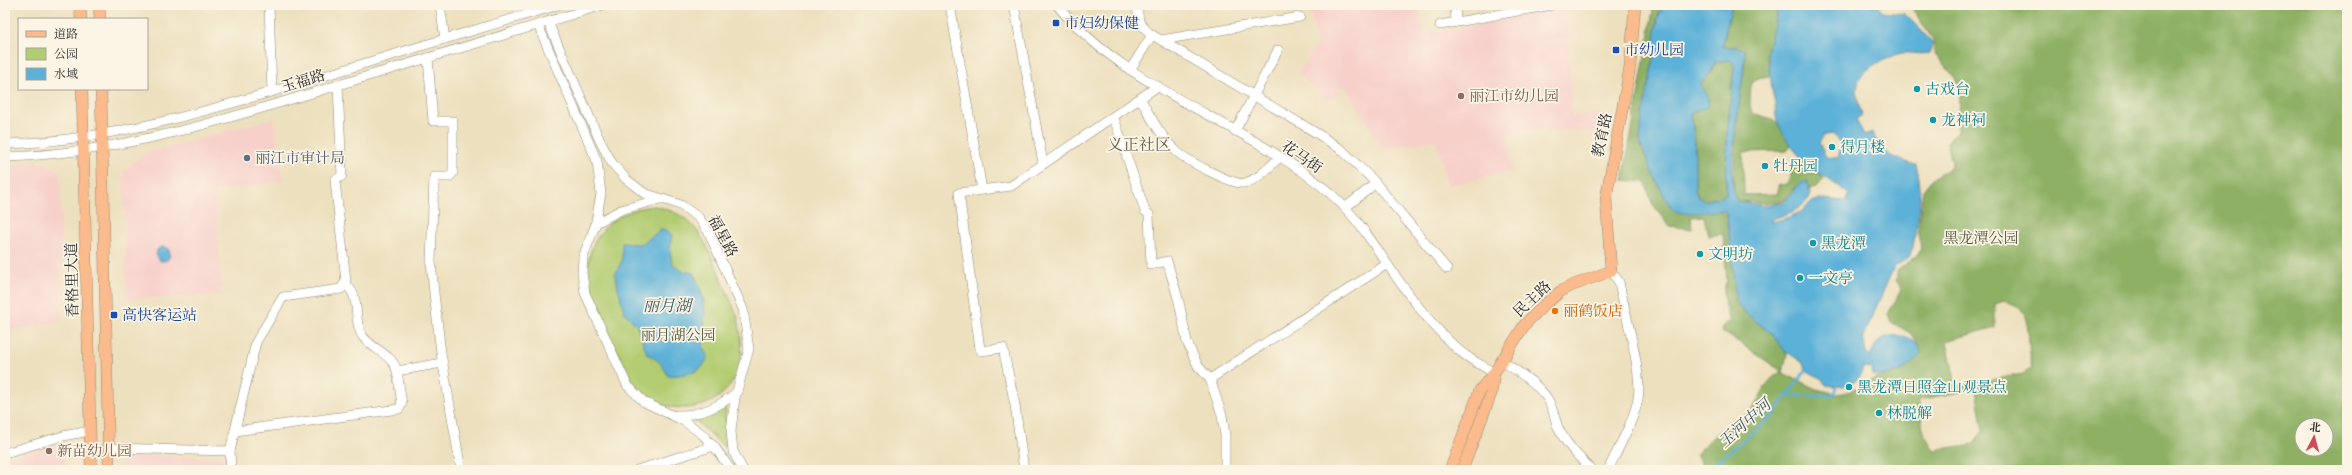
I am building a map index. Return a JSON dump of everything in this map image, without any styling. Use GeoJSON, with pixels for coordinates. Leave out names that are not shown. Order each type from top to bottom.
{"type":"FeatureCollection","features":[{"type":"Feature","properties":{"kind":"main road"},"geometry":{"type":"LineString","coordinates":[[80,5],[81,18]]}},
{"type":"Feature","properties":{"kind":"main road"},"geometry":{"type":"LineString","coordinates":[[99,5],[100,18]]}},
{"type":"Feature","properties":{"kind":"main road","name":"教育路"},"geometry":{"type":"LineString","coordinates":[[1611,271],[1606,198],[1630,66],[1635,5]]}},
{"type":"Feature","properties":{"kind":"main road","name":"香格里大道"},"geometry":{"type":"LineString","coordinates":[[82,90],[91,470]]}},
{"type":"Feature","properties":{"kind":"main road"},"geometry":{"type":"LineString","coordinates":[[101,90],[109,470]]}},
{"type":"Feature","properties":{"kind":"main road","name":"民主路"},"geometry":{"type":"LineString","coordinates":[[1450,470],[1480,390],[1494,373],[1525,324],[1544,304],[1571,286],[1611,271]]}},
{"type":"Feature","properties":{"kind":"main road","name":"民主路"},"geometry":{"type":"LineString","coordinates":[[1462,470],[1491,394],[1494,373]]}},
{"type":"Feature","properties":{"kind":"street"},"geometry":{"type":"LineString","coordinates":[[269,5],[272,92]]}},
{"type":"Feature","properties":{"kind":"street"},"geometry":{"type":"LineString","coordinates":[[440,5],[445,39]]}},
{"type":"Feature","properties":{"kind":"street","name":"玉福路"},"geometry":{"type":"LineString","coordinates":[[5,157],[36,156],[84,150],[203,126],[604,5]]}},
{"type":"Feature","properties":{"kind":"street"},"geometry":{"type":"LineString","coordinates":[[950,5],[982,190]]}},
{"type":"Feature","properties":{"kind":"street"},"geometry":{"type":"LineString","coordinates":[[1014,5],[1043,163]]}},
{"type":"Feature","properties":{"kind":"street","name":"花马街"},"geometry":{"type":"LineString","coordinates":[[1057,5],[1092,42],[1130,70],[1235,131],[1314,181],[1358,220],[1405,290],[1447,337],[1462,352],[1494,373]]}},
{"type":"Feature","properties":{"kind":"street"},"geometry":{"type":"LineString","coordinates":[[1137,5],[1140,22],[1145,30],[1330,142],[1353,160],[1376,183],[1447,269]]}},
{"type":"Feature","properties":{"kind":"street"},"geometry":{"type":"LineString","coordinates":[[1454,5],[1456,22]]}},
{"type":"Feature","properties":{"kind":"street"},"geometry":{"type":"LineString","coordinates":[[1440,25],[1546,5]]}},
{"type":"Feature","properties":{"kind":"street","name":"玉福路"},"geometry":{"type":"LineString","coordinates":[[5,144],[35,143],[84,137],[199,113],[554,6]]}},
{"type":"Feature","properties":{"kind":"street"},"geometry":{"type":"LineString","coordinates":[[1161,40],[1300,17]]}},
{"type":"Feature","properties":{"kind":"street","name":"福星路"},"geometry":{"type":"LineString","coordinates":[[548,22],[600,141],[612,163],[634,187],[644,193],[661,198],[687,209],[704,224],[743,309],[749,349],[731,420],[733,451],[743,470]]}},
{"type":"Feature","properties":{"kind":"street"},"geometry":{"type":"LineString","coordinates":[[538,25],[597,161],[601,194],[596,223],[583,257],[582,273],[585,293],[627,385],[644,402],[675,415],[693,427],[714,446],[730,470]]}},
{"type":"Feature","properties":{"kind":"street"},"geometry":{"type":"LineString","coordinates":[[1130,70],[1152,35]]}},
{"type":"Feature","properties":{"kind":"street"},"geometry":{"type":"LineString","coordinates":[[1235,131],[1278,50]]}},
{"type":"Feature","properties":{"kind":"street"},"geometry":{"type":"LineString","coordinates":[[428,58],[433,121],[453,121],[453,173],[449,177],[434,177],[431,262],[442,362],[461,470]]}},
{"type":"Feature","properties":{"kind":"street"},"geometry":{"type":"LineString","coordinates":[[231,470],[230,451],[256,342],[283,297],[341,288],[345,284],[347,278],[336,180],[342,176],[338,85]]}},
{"type":"Feature","properties":{"kind":"street"},"geometry":{"type":"LineString","coordinates":[[1024,470],[1015,405],[1002,348],[981,351],[980,349],[959,193],[1011,186],[1043,163],[1114,118],[1158,86]]}},
{"type":"Feature","properties":{"kind":"street"},"geometry":{"type":"LineString","coordinates":[[1141,99],[1156,126],[1176,151],[1229,182],[1243,184],[1255,180],[1279,158]]}},
{"type":"Feature","properties":{"kind":"street"},"geometry":{"type":"LineString","coordinates":[[1114,118],[1145,211],[1148,214],[1151,265],[1167,261],[1179,302],[1187,342],[1198,366],[1210,379],[1224,425],[1225,470]]}},
{"type":"Feature","properties":{"kind":"street"},"geometry":{"type":"LineString","coordinates":[[1346,208],[1376,183]]}},
{"type":"Feature","properties":{"kind":"street"},"geometry":{"type":"LineString","coordinates":[[596,223],[621,210],[661,198]]}},
{"type":"Feature","properties":{"kind":"street"},"geometry":{"type":"LineString","coordinates":[[1210,379],[1387,264]]}},
{"type":"Feature","properties":{"kind":"street"},"geometry":{"type":"LineString","coordinates":[[1608,470],[1636,408],[1639,391],[1637,373],[1619,282],[1611,271]]}},
{"type":"Feature","properties":{"kind":"street"},"geometry":{"type":"LineString","coordinates":[[235,431],[399,409],[402,404],[397,371],[392,361],[368,342],[361,334],[354,294],[345,284]]}},
{"type":"Feature","properties":{"kind":"street"},"geometry":{"type":"LineString","coordinates":[[1502,361],[1532,381],[1543,392],[1551,404],[1558,427],[1564,437],[1577,454],[1593,470]]}},
{"type":"Feature","properties":{"kind":"street"},"geometry":{"type":"LineString","coordinates":[[397,371],[442,362]]}},
{"type":"Feature","properties":{"kind":"street"},"geometry":{"type":"LineString","coordinates":[[675,415],[692,414],[711,409],[737,392]]}},
{"type":"Feature","properties":{"kind":"street"},"geometry":{"type":"LineString","coordinates":[[5,453],[63,436],[90,431]]}},
{"type":"Feature","properties":{"kind":"street"},"geometry":{"type":"LineString","coordinates":[[637,470],[714,446]]}},
{"type":"Feature","properties":{"kind":"street"},"geometry":{"type":"LineString","coordinates":[[108,448],[230,451]]}},
{"type":"Feature","properties":{"kind":"shaded area","name":"丽江市幼儿园"},"geometry":{"type":"Polygon","coordinates":[[[1309,5],[1418,5],[1425,34],[1567,7],[1572,115],[1604,113],[1604,132],[1540,130],[1508,133],[1512,171],[1447,186],[1436,140],[1383,149],[1346,87],[1338,88],[1340,92],[1328,100],[1298,74],[1317,45],[1309,5]]]}},
{"type":"Feature","properties":{"kind":"shaded area"},"geometry":{"type":"Polygon","coordinates":[[[274,118],[283,181],[215,191],[222,295],[126,299],[124,172],[142,154],[274,118]]]}},
{"type":"Feature","properties":{"kind":"shaded area"},"geometry":{"type":"Polygon","coordinates":[[[46,163],[60,171],[62,321],[5,331],[5,164],[46,163]]]}},
{"type":"Feature","properties":{"kind":"shaded area","name":"新苗幼儿园"},"geometry":{"type":"Polygon","coordinates":[[[66,441],[66,470],[5,470],[5,459],[66,441]]]}},
{"type":"Feature","properties":{"kind":"shaded area"},"geometry":{"type":"Polygon","coordinates":[[[121,456],[227,457],[227,470],[122,470],[121,456]]]}},
{"type":"Feature","properties":{"kind":"green space","name":"黑龙潭公园"},"geometry":{"type":"Polygon","coordinates":[[[1654,5],[1663,5],[1657,18],[1654,58],[1640,142],[1647,160],[1677,212],[1724,210],[1727,215],[1733,265],[1757,322],[1771,332],[1787,353],[1783,373],[1816,389],[1838,394],[1851,391],[1879,377],[1898,372],[1920,347],[1910,333],[1891,322],[1888,314],[1902,289],[1896,280],[1898,270],[1918,255],[1921,248],[1918,234],[1923,190],[1932,179],[1951,168],[1952,162],[1947,142],[1957,132],[1959,122],[1960,91],[1955,78],[1934,52],[1933,40],[1910,5],[2347,5],[2347,470],[1696,470],[1702,465],[1696,455],[1699,451],[1719,432],[1746,415],[1756,404],[1771,379],[1783,372],[1722,331],[1723,325],[1730,320],[1724,300],[1724,290],[1727,280],[1723,234],[1708,236],[1704,216],[1691,217],[1692,229],[1669,226],[1652,203],[1645,182],[1623,180],[1654,5]],[[2004,301],[1995,304],[1995,327],[1947,341],[1956,386],[2023,374],[2032,368],[2028,327],[2023,312],[2017,306],[2004,301]],[[1976,389],[1918,400],[1924,434],[1934,450],[1974,444],[1983,431],[1976,389]]]}},
{"type":"Feature","properties":{"kind":"green space"},"geometry":{"type":"Polygon","coordinates":[[[1732,5],[1779,5],[1778,15],[1767,52],[1770,76],[1757,78],[1751,83],[1750,105],[1752,113],[1772,119],[1780,125],[1792,145],[1787,151],[1743,152],[1744,195],[1778,194],[1778,185],[1788,184],[1793,162],[1802,159],[1824,178],[1816,187],[1809,189],[1807,181],[1794,188],[1786,199],[1776,203],[1737,201],[1733,193],[1737,116],[1745,61],[1738,47],[1722,47],[1732,5]]]}},
{"type":"Feature","properties":{"kind":"green space"},"geometry":{"type":"Polygon","coordinates":[[[1729,60],[1733,62],[1734,69],[1727,135],[1726,193],[1721,197],[1704,201],[1698,197],[1695,190],[1695,142],[1691,115],[1701,84],[1715,61],[1729,60]]]}},
{"type":"Feature","properties":{"kind":"green space","name":"丽月湖公园"},"geometry":{"type":"Polygon","coordinates":[[[655,206],[679,215],[688,221],[702,237],[738,318],[742,347],[739,368],[736,375],[726,390],[713,400],[698,406],[682,408],[666,406],[651,399],[637,389],[627,375],[590,287],[588,271],[590,256],[595,242],[602,231],[612,221],[625,214],[639,208],[655,206]]]}},
{"type":"Feature","properties":{"kind":"green space"},"geometry":{"type":"Polygon","coordinates":[[[725,406],[727,446],[725,448],[695,420],[725,406]]]}},
{"type":"Feature","properties":{"kind":"water"},"geometry":{"type":"Polygon","coordinates":[[[1663,5],[1732,5],[1722,47],[1738,47],[1745,50],[1733,151],[1733,189],[1737,201],[1756,204],[1777,204],[1787,199],[1798,185],[1803,182],[1807,181],[1810,189],[1809,197],[1803,205],[1782,216],[1772,219],[1771,222],[1788,218],[1804,210],[1811,202],[1820,199],[1845,201],[1849,194],[1817,171],[1800,156],[1792,147],[1778,123],[1767,52],[1779,5],[1878,5],[1882,12],[1904,14],[1931,42],[1932,45],[1929,53],[1901,53],[1867,70],[1862,76],[1857,89],[1857,97],[1862,115],[1856,119],[1864,135],[1872,132],[1881,146],[1889,154],[1900,160],[1916,165],[1919,176],[1919,210],[1911,256],[1894,267],[1863,337],[1866,353],[1870,357],[1876,344],[1885,337],[1898,336],[1911,339],[1919,347],[1921,353],[1906,368],[1892,374],[1878,376],[1872,375],[1871,368],[1863,367],[1858,378],[1854,382],[1844,386],[1826,385],[1822,379],[1806,370],[1802,362],[1784,350],[1771,333],[1744,312],[1736,302],[1727,215],[1724,210],[1692,213],[1675,211],[1660,189],[1641,145],[1642,120],[1652,69],[1660,11],[1663,5]],[[1729,60],[1715,62],[1711,72],[1700,85],[1708,95],[1709,100],[1707,107],[1694,111],[1691,115],[1695,142],[1695,190],[1698,197],[1704,201],[1721,197],[1726,193],[1727,135],[1734,69],[1733,62],[1729,60]],[[1833,134],[1824,135],[1819,143],[1826,157],[1838,158],[1841,145],[1833,134]]]}},
{"type":"Feature","properties":{"kind":"water","name":"丽月湖"},"geometry":{"type":"Polygon","coordinates":[[[661,230],[666,230],[672,235],[670,249],[672,263],[682,271],[694,273],[703,297],[705,312],[703,347],[708,356],[705,363],[697,371],[692,373],[668,376],[660,363],[647,354],[637,326],[624,312],[615,275],[622,260],[622,243],[641,244],[661,230]]]}},
{"type":"Feature","properties":{"kind":"water"},"geometry":{"type":"Polygon","coordinates":[[[160,247],[166,247],[170,251],[170,257],[166,261],[160,261],[156,257],[156,251],[160,247]]]}},
{"type":"Feature","properties":{"kind":"waterway","name":"玉河中河"},"geometry":{"type":"LineString","coordinates":[[1708,470],[1773,415],[1806,370]]}},
{"type":"Feature","properties":{"kind":"waterway"},"geometry":{"type":"LineString","coordinates":[[1787,396],[1829,395],[1834,394],[1836,387]]}},
{"type":"Feature","properties":{"kind":"place","name":"市妇幼保健"},"geometry":{"type":"Point","coordinates":[1056,23]}},
{"type":"Feature","properties":{"kind":"place","name":"市幼儿园"},"geometry":{"type":"Point","coordinates":[1616,50]}},
{"type":"Feature","properties":{"kind":"place","name":"古戏台"},"geometry":{"type":"Point","coordinates":[1917,89]}},
{"type":"Feature","properties":{"kind":"place","name":"丽江市幼儿园"},"geometry":{"type":"Point","coordinates":[1461,96]}},
{"type":"Feature","properties":{"kind":"place","name":"龙神祠"},"geometry":{"type":"Point","coordinates":[1933,120]}},
{"type":"Feature","properties":{"kind":"place","name":"得月楼"},"geometry":{"type":"Point","coordinates":[1832,147]}},
{"type":"Feature","properties":{"kind":"place","name":"丽江市审计局"},"geometry":{"type":"Point","coordinates":[247,158]}},
{"type":"Feature","properties":{"kind":"place","name":"牡丹园"},"geometry":{"type":"Point","coordinates":[1765,166]}},
{"type":"Feature","properties":{"kind":"place","name":"黑龙潭"},"geometry":{"type":"Point","coordinates":[1813,243]}},
{"type":"Feature","properties":{"kind":"place","name":"文明坊"},"geometry":{"type":"Point","coordinates":[1700,254]}},
{"type":"Feature","properties":{"kind":"place","name":"一文亭"},"geometry":{"type":"Point","coordinates":[1800,278]}},
{"type":"Feature","properties":{"kind":"place","name":"丽鹤饭店"},"geometry":{"type":"Point","coordinates":[1555,311]}},
{"type":"Feature","properties":{"kind":"place","name":"高快客运站"},"geometry":{"type":"Point","coordinates":[114,315]}},
{"type":"Feature","properties":{"kind":"place","name":"黑龙潭日照金山观景点"},"geometry":{"type":"Point","coordinates":[1849,387]}},
{"type":"Feature","properties":{"kind":"place","name":"林脱解"},"geometry":{"type":"Point","coordinates":[1879,413]}},
{"type":"Feature","properties":{"kind":"place","name":"新苗幼儿园"},"geometry":{"type":"Point","coordinates":[49,451]}},
{"type":"Feature","properties":{"kind":"district","name":"义正社区"},"geometry":{"type":"Point","coordinates":[1139,144]}}]}
